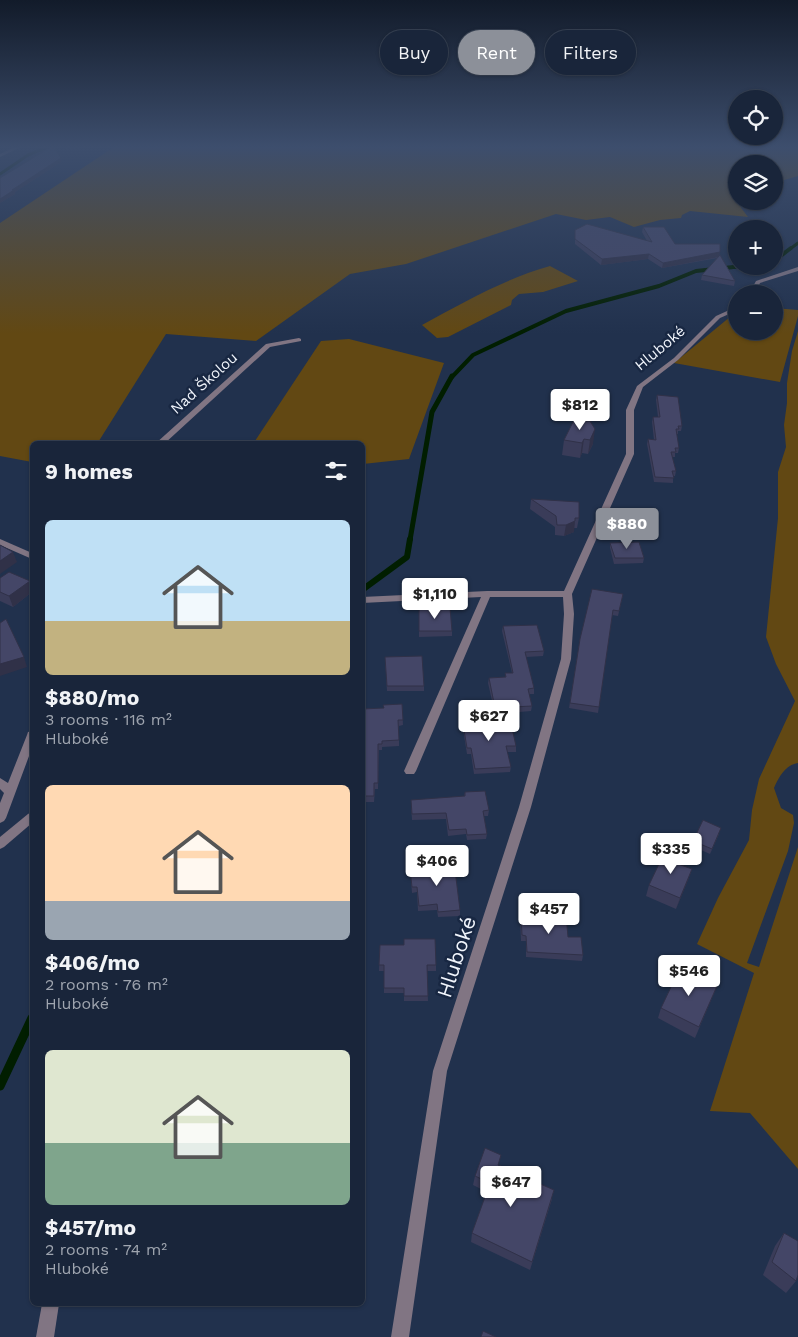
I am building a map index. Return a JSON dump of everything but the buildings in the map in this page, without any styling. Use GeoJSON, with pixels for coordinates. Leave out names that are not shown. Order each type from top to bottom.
{"type":"FeatureCollection","features":[{"type":"Feature","properties":{"kind":"street"},"geometry":{"type":"LineString","coordinates":[[756,285],[758,282],[798,269]]}},
{"type":"Feature","properties":{"kind":"street","name":"Hluboké"},"geometry":{"type":"LineString","coordinates":[[400,1337],[440,1072],[525,807],[566,659],[569,614],[567,594],[630,454],[630,410],[640,386],[676,359],[718,317],[728,313]]}},
{"type":"Feature","properties":{"kind":"street","name":"Nad Školou"},"geometry":{"type":"LineString","coordinates":[[162,441],[268,345],[299,340]]}},
{"type":"Feature","properties":{"kind":"street"},"geometry":{"type":"LineString","coordinates":[[0,542],[30,555]]}},
{"type":"Feature","properties":{"kind":"street"},"geometry":{"type":"LineString","coordinates":[[410,771],[473,629],[486,594]]}},
{"type":"Feature","properties":{"kind":"street"},"geometry":{"type":"LineString","coordinates":[[365,600],[486,594],[567,594]]}},
{"type":"Feature","properties":{"kind":"street"},"geometry":{"type":"LineString","coordinates":[[0,818],[30,740]]}},
{"type":"Feature","properties":{"kind":"street"},"geometry":{"type":"LineString","coordinates":[[0,782],[10,792]]}},
{"type":"Feature","properties":{"kind":"street"},"geometry":{"type":"LineString","coordinates":[[0,844],[30,820]]}},
{"type":"Feature","properties":{"kind":"street"},"geometry":{"type":"LineString","coordinates":[[45,1337],[50,1306]]}},
{"type":"Feature","properties":{"kind":"shaded area"},"geometry":{"type":"Polygon","coordinates":[[[20,209],[728,209],[743,210],[748,217],[690,211],[682,215],[681,218],[660,220],[634,227],[610,217],[586,220],[556,214],[406,264],[350,274],[256,341],[166,334],[99,441],[30,441],[30,462],[0,456],[0,223],[20,209]]]}},
{"type":"Feature","properties":{"kind":"shaded area"},"geometry":{"type":"Polygon","coordinates":[[[550,266],[578,281],[543,292],[519,294],[512,300],[511,305],[448,337],[437,338],[422,325],[500,284],[550,266]]]}},
{"type":"Feature","properties":{"kind":"shaded area"},"geometry":{"type":"Polygon","coordinates":[[[783,309],[798,310],[780,382],[674,363],[728,319],[728,340],[783,340],[783,309]]]}},
{"type":"Feature","properties":{"kind":"shaded area"},"geometry":{"type":"Polygon","coordinates":[[[798,331],[798,763],[786,769],[774,788],[781,808],[793,815],[794,823],[788,851],[747,963],[759,967],[798,847],[798,1169],[750,1113],[710,1111],[754,973],[697,944],[718,898],[749,840],[752,810],[759,779],[795,701],[776,664],[766,637],[778,518],[778,472],[786,447],[784,425],[787,383],[792,351],[798,331]]]}},
{"type":"Feature","properties":{"kind":"shaded area"},"geometry":{"type":"Polygon","coordinates":[[[349,339],[444,363],[409,459],[365,464],[365,441],[255,441],[321,341],[349,339]]]}},
{"type":"Feature","properties":{"kind":"waterway"},"geometry":{"type":"LineString","coordinates":[[790,249],[798,243]]}},
{"type":"Feature","properties":{"kind":"waterway"},"geometry":{"type":"LineString","coordinates":[[783,254],[791,248]]}},
{"type":"Feature","properties":{"kind":"waterway"},"geometry":{"type":"LineString","coordinates":[[451,378],[473,355],[566,311],[659,286],[696,271],[728,268]]}},
{"type":"Feature","properties":{"kind":"waterway"},"geometry":{"type":"LineString","coordinates":[[410,540],[432,412],[452,376]]}},
{"type":"Feature","properties":{"kind":"waterway"},"geometry":{"type":"LineString","coordinates":[[365,588],[407,557],[410,539]]}},
{"type":"Feature","properties":{"kind":"waterway"},"geometry":{"type":"LineString","coordinates":[[0,1086],[30,1022]]}}]}
